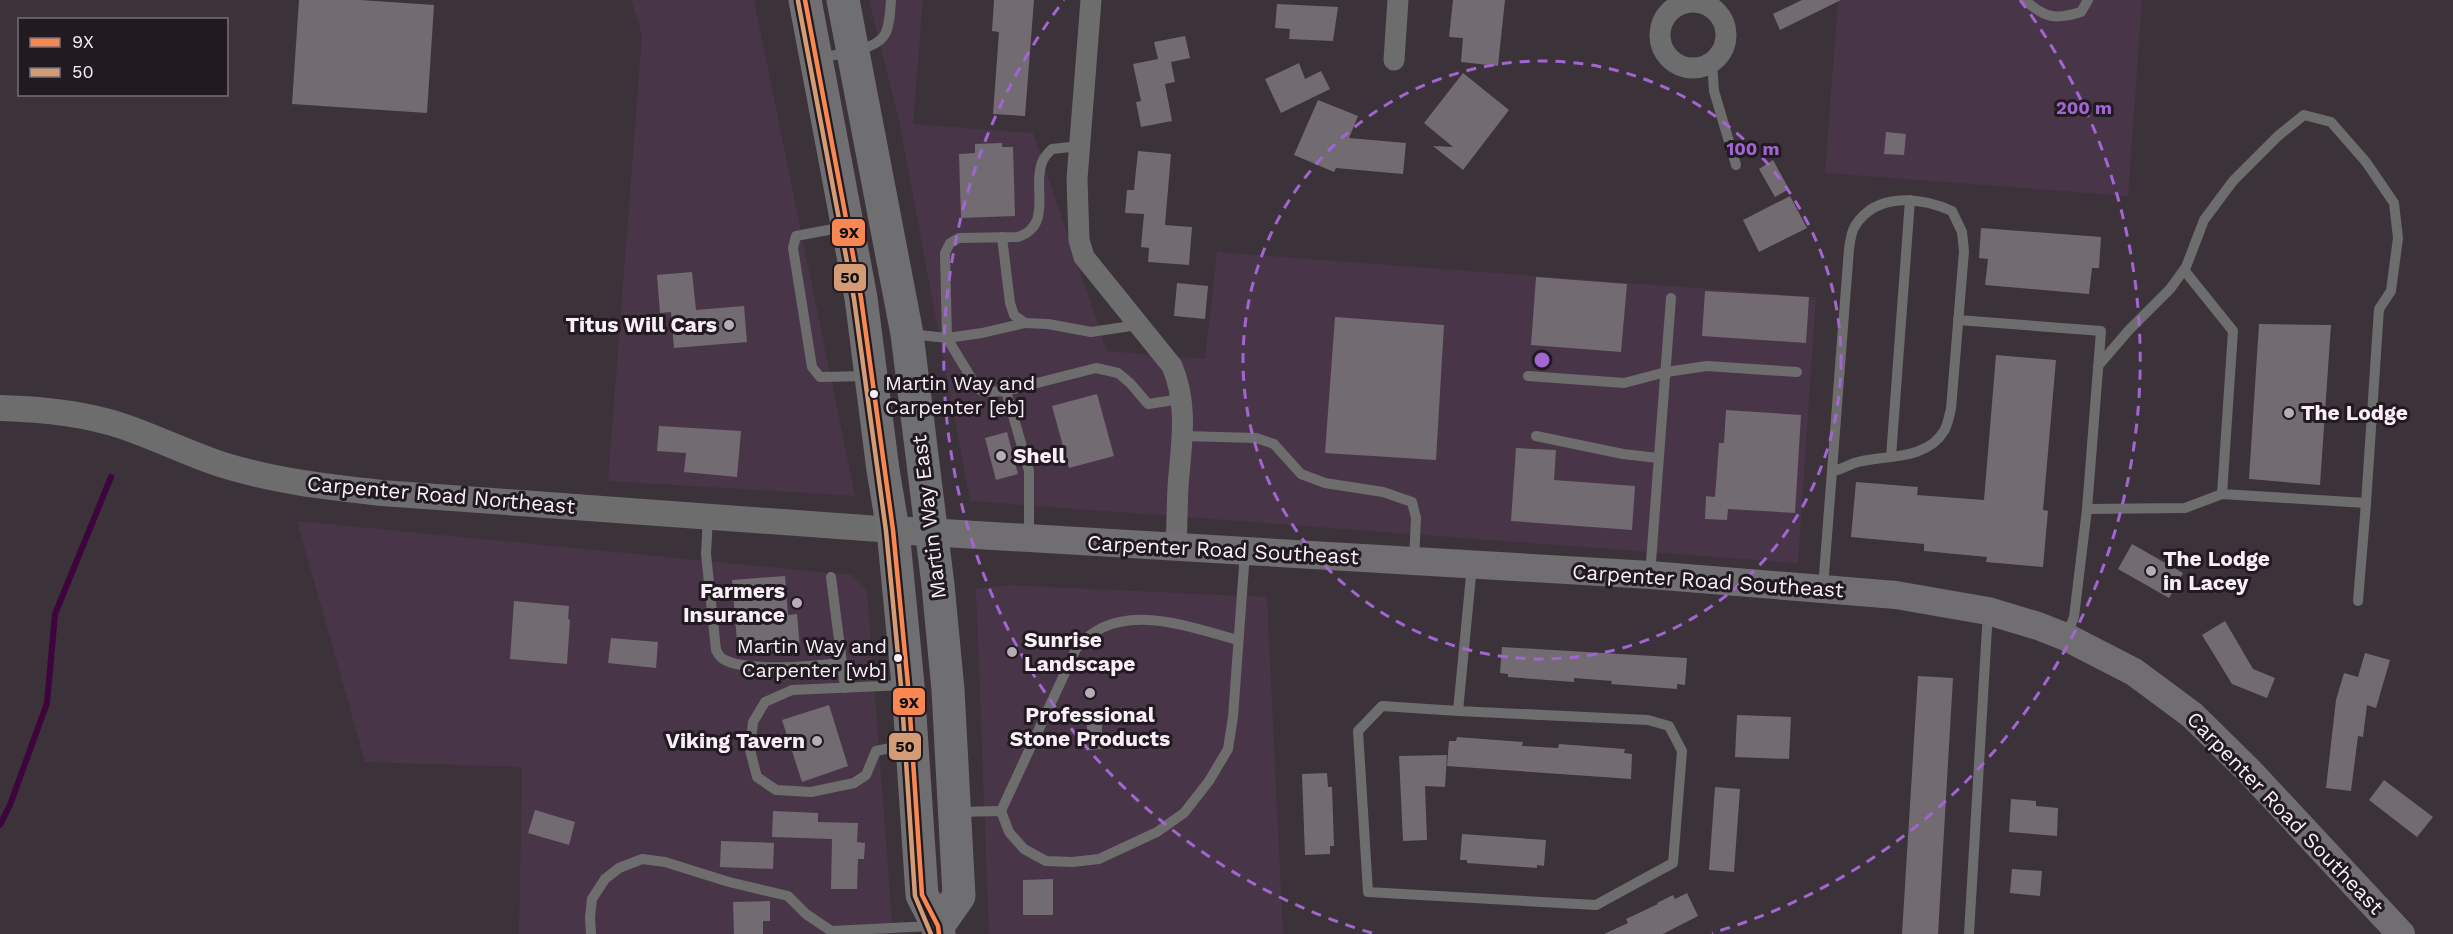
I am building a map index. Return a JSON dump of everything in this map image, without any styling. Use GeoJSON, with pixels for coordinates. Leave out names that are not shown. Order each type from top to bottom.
{"type":"FeatureCollection","features":[{"type":"Feature","properties":{"kind":"main road","name":"Martin Way East"},"geometry":{"type":"LineString","coordinates":[[805,0],[848,226],[872,375],[883,470],[894,530],[908,685],[922,896],[939,930]]}},
{"type":"Feature","properties":{"kind":"main road","name":"Martin Way East"},"geometry":{"type":"LineString","coordinates":[[843,0],[907,334],[932,533],[948,690],[959,896],[939,930]]}},
{"type":"Feature","properties":{"kind":"main road","name":"Carpenter Road Southeast"},"geometry":{"type":"LineString","coordinates":[[894,530],[1650,575],[1906,596],[1988,611],[2066,637],[2134,672],[2192,715],[2250,772],[2401,934]]}},
{"type":"Feature","properties":{"kind":"street"},"geometry":{"type":"LineString","coordinates":[[1091,0],[1077,179],[1079,230],[1084,257],[1172,366],[1179,383],[1184,436],[1178,486],[1176,548]]}},
{"type":"Feature","properties":{"kind":"street"},"geometry":{"type":"LineString","coordinates":[[1394,60],[1398,0]]}},
{"type":"Feature","properties":{"kind":"street"},"geometry":{"type":"LineString","coordinates":[[1699,2],[1718,13],[1726,33],[1720,54],[1713,62],[1692,69],[1681,66],[1665,52],[1660,42],[1663,21],[1678,6],[1699,2]]}},
{"type":"Feature","properties":{"kind":"street","name":"Carpenter Road Northeast"},"geometry":{"type":"LineString","coordinates":[[0,408],[66,412],[92,418],[122,426],[219,463],[298,484],[382,493],[894,530]]}},
{"type":"Feature","properties":{"kind":"lane"},"geometry":{"type":"LineString","coordinates":[[817,58],[854,51],[875,44],[884,37],[891,0]]}},
{"type":"Feature","properties":{"kind":"lane"},"geometry":{"type":"LineString","coordinates":[[2025,0],[2038,13],[2062,18],[2081,12],[2088,0]]}},
{"type":"Feature","properties":{"kind":"lane"},"geometry":{"type":"LineString","coordinates":[[1713,62],[1714,91],[1736,165]]}},
{"type":"Feature","properties":{"kind":"lane"},"geometry":{"type":"LineString","coordinates":[[2098,366],[2129,330],[2170,289],[2184,270],[2204,219],[2233,181],[2278,136],[2304,115],[2331,122],[2366,162],[2394,203],[2398,238],[2391,291],[2379,309],[2358,601]]}},
{"type":"Feature","properties":{"kind":"lane"},"geometry":{"type":"LineString","coordinates":[[1079,146],[1052,148],[1043,159],[1038,218],[1034,228],[1027,234],[1018,237],[958,238],[950,243],[945,253],[947,338],[976,386],[984,392],[1006,391],[1096,368],[1118,373],[1148,404],[1181,399]]}},
{"type":"Feature","properties":{"kind":"lane"},"geometry":{"type":"LineString","coordinates":[[1823,589],[1848,249],[1854,227],[1867,213],[1897,199],[1933,202],[1952,210],[1962,232],[1964,251],[1951,408],[1944,431],[1927,448],[1857,462],[1832,471]]}},
{"type":"Feature","properties":{"kind":"lane"},"geometry":{"type":"LineString","coordinates":[[1891,457],[1910,200]]}},
{"type":"Feature","properties":{"kind":"lane"},"geometry":{"type":"LineString","coordinates":[[848,226],[796,236],[794,249],[812,367],[820,377],[872,375]]}},
{"type":"Feature","properties":{"kind":"lane"},"geometry":{"type":"LineString","coordinates":[[1002,237],[1010,303],[1014,315],[1025,322]]}},
{"type":"Feature","properties":{"kind":"lane"},"geometry":{"type":"LineString","coordinates":[[2184,270],[2233,331],[2222,494]]}},
{"type":"Feature","properties":{"kind":"lane"},"geometry":{"type":"LineString","coordinates":[[1650,575],[1671,297]]}},
{"type":"Feature","properties":{"kind":"lane"},"geometry":{"type":"LineString","coordinates":[[1958,320],[2101,331],[2087,509],[2074,617],[2066,637]]}},
{"type":"Feature","properties":{"kind":"lane"},"geometry":{"type":"LineString","coordinates":[[907,334],[947,338],[982,333],[1025,322],[1091,332],[1138,326]]}},
{"type":"Feature","properties":{"kind":"lane"},"geometry":{"type":"LineString","coordinates":[[1528,376],[1624,383],[1666,372],[1707,366],[1797,372]]}},
{"type":"Feature","properties":{"kind":"lane"},"geometry":{"type":"LineString","coordinates":[[1006,391],[1029,471],[1029,539]]}},
{"type":"Feature","properties":{"kind":"lane"},"geometry":{"type":"LineString","coordinates":[[1184,436],[1256,438],[1274,444],[1301,474],[1325,483],[1383,492],[1412,502],[1416,518],[1414,562]]}},
{"type":"Feature","properties":{"kind":"lane"},"geometry":{"type":"LineString","coordinates":[[1536,436],[1623,454],[1658,458]]}},
{"type":"Feature","properties":{"kind":"lane"},"geometry":{"type":"LineString","coordinates":[[2087,509],[2185,508],[2222,494],[2366,503]]}},
{"type":"Feature","properties":{"kind":"lane"},"geometry":{"type":"LineString","coordinates":[[708,515],[706,554],[716,650],[720,657],[727,662],[738,664],[785,668],[842,663]]}},
{"type":"Feature","properties":{"kind":"lane"},"geometry":{"type":"LineString","coordinates":[[1238,640],[1140,618],[1110,623],[1093,632],[1076,649],[1000,811],[1009,832],[1024,849],[1046,861],[1098,860],[1176,821],[1209,781],[1228,749],[1233,717],[1245,552]]}},
{"type":"Feature","properties":{"kind":"lane"},"geometry":{"type":"LineString","coordinates":[[1458,711],[1472,565]]}},
{"type":"Feature","properties":{"kind":"lane"},"geometry":{"type":"LineString","coordinates":[[831,577],[845,688]]}},
{"type":"Feature","properties":{"kind":"lane"},"geometry":{"type":"LineString","coordinates":[[1969,934],[1988,611]]}},
{"type":"Feature","properties":{"kind":"lane"},"geometry":{"type":"LineString","coordinates":[[908,685],[792,690],[765,702],[753,722],[750,750],[758,777],[776,790],[812,792],[854,783],[866,775],[876,751],[912,743]]}},
{"type":"Feature","properties":{"kind":"lane"},"geometry":{"type":"LineString","coordinates":[[1382,706],[1458,711],[1648,720],[1669,726],[1682,751],[1672,863],[1596,905],[1368,892],[1358,731],[1382,706]]}},
{"type":"Feature","properties":{"kind":"lane"},"geometry":{"type":"LineString","coordinates":[[955,812],[1000,811]]}},
{"type":"Feature","properties":{"kind":"lane"},"geometry":{"type":"LineString","coordinates":[[591,934],[592,899],[605,879],[619,868],[642,859],[665,862],[729,882],[788,896],[830,933],[939,930]]}},
{"type":"Feature","properties":{"kind":"shaded area"},"geometry":{"type":"Polygon","coordinates":[[[631,0],[754,0],[855,496],[608,481],[642,34],[631,0]]]}},
{"type":"Feature","properties":{"kind":"shaded area"},"geometry":{"type":"Polygon","coordinates":[[[869,0],[923,0],[913,124],[1033,133],[1107,351],[1205,359],[1217,252],[1816,297],[1798,563],[970,501],[899,121],[869,0]]]}},
{"type":"Feature","properties":{"kind":"shaded area"},"geometry":{"type":"Polygon","coordinates":[[[1838,0],[2142,0],[2128,196],[1825,173],[1838,0]]]}},
{"type":"Feature","properties":{"kind":"shaded area"},"geometry":{"type":"Polygon","coordinates":[[[297,521],[852,575],[867,590],[893,934],[519,934],[522,767],[365,762],[297,521]]]}},
{"type":"Feature","properties":{"kind":"shaded area"},"geometry":{"type":"Polygon","coordinates":[[[1007,585],[1267,597],[1283,934],[989,934],[976,589],[1007,585]]]}},
{"type":"Feature","properties":{"kind":"building"},"geometry":{"type":"Polygon","coordinates":[[[299,0],[360,0],[434,5],[427,113],[292,104],[299,0]]]}},
{"type":"Feature","properties":{"kind":"building"},"geometry":{"type":"Polygon","coordinates":[[[994,0],[1034,0],[1025,116],[993,114],[999,32],[992,31],[994,0]]]}},
{"type":"Feature","properties":{"kind":"building"},"geometry":{"type":"Polygon","coordinates":[[[1453,0],[1505,0],[1498,66],[1461,62],[1463,38],[1449,37],[1453,0]]]}},
{"type":"Feature","properties":{"kind":"building"},"geometry":{"type":"Polygon","coordinates":[[[1802,0],[1841,0],[1780,30],[1773,14],[1802,0]]]}},
{"type":"Feature","properties":{"kind":"building"},"geometry":{"type":"Polygon","coordinates":[[[1277,4],[1338,7],[1333,41],[1289,39],[1290,29],[1275,28],[1277,4]]]}},
{"type":"Feature","properties":{"kind":"building"},"geometry":{"type":"Polygon","coordinates":[[[1185,36],[1190,58],[1171,62],[1175,82],[1165,84],[1172,121],[1141,127],[1136,102],[1141,101],[1133,64],[1158,59],[1154,42],[1185,36]]]}},
{"type":"Feature","properties":{"kind":"building"},"geometry":{"type":"Polygon","coordinates":[[[1299,63],[1305,79],[1321,71],[1330,89],[1281,113],[1265,79],[1299,63]]]}},
{"type":"Feature","properties":{"kind":"building"},"geometry":{"type":"Polygon","coordinates":[[[1463,73],[1509,110],[1463,170],[1433,146],[1453,147],[1424,123],[1463,73]]]}},
{"type":"Feature","properties":{"kind":"building"},"geometry":{"type":"Polygon","coordinates":[[[1318,100],[1358,116],[1349,138],[1406,143],[1403,174],[1336,168],[1334,172],[1294,155],[1318,100]]]}},
{"type":"Feature","properties":{"kind":"building"},"geometry":{"type":"Polygon","coordinates":[[[1886,132],[1906,134],[1904,155],[1884,154],[1886,132]]]}},
{"type":"Feature","properties":{"kind":"building"},"geometry":{"type":"Polygon","coordinates":[[[1002,143],[1002,147],[1013,147],[1015,216],[961,218],[959,154],[975,153],[975,144],[1002,143]]]}},
{"type":"Feature","properties":{"kind":"building"},"geometry":{"type":"Polygon","coordinates":[[[1138,151],[1171,154],[1165,225],[1192,227],[1189,265],[1148,262],[1149,248],[1141,247],[1144,214],[1125,213],[1127,190],[1134,190],[1138,151]]]}},
{"type":"Feature","properties":{"kind":"building"},"geometry":{"type":"Polygon","coordinates":[[[1773,160],[1789,189],[1775,197],[1759,169],[1773,160]]]}},
{"type":"Feature","properties":{"kind":"building"},"geometry":{"type":"Polygon","coordinates":[[[1790,196],[1807,228],[1759,252],[1743,220],[1790,196]]]}},
{"type":"Feature","properties":{"kind":"building"},"geometry":{"type":"Polygon","coordinates":[[[1981,228],[2101,237],[2099,268],[2092,268],[2089,294],[1985,285],[1988,259],[1979,258],[1981,228]]]}},
{"type":"Feature","properties":{"kind":"building"},"geometry":{"type":"Polygon","coordinates":[[[692,272],[696,310],[744,306],[747,342],[674,348],[671,312],[660,313],[657,275],[692,272]]]}},
{"type":"Feature","properties":{"kind":"building"},"geometry":{"type":"Polygon","coordinates":[[[1536,277],[1627,284],[1621,352],[1531,345],[1536,277]]]}},
{"type":"Feature","properties":{"kind":"building"},"geometry":{"type":"Polygon","coordinates":[[[1177,283],[1208,286],[1205,319],[1174,316],[1177,283]]]}},
{"type":"Feature","properties":{"kind":"building"},"geometry":{"type":"Polygon","coordinates":[[[1705,291],[1809,297],[1806,343],[1702,336],[1705,291]]]}},
{"type":"Feature","properties":{"kind":"building"},"geometry":{"type":"Polygon","coordinates":[[[1335,317],[1444,325],[1436,460],[1325,453],[1335,317]]]}},
{"type":"Feature","properties":{"kind":"building","name":"The Lodge"},"geometry":{"type":"Polygon","coordinates":[[[2259,324],[2331,325],[2320,485],[2249,479],[2259,324]]]}},
{"type":"Feature","properties":{"kind":"building"},"geometry":{"type":"Polygon","coordinates":[[[1996,355],[2056,360],[2043,510],[2048,511],[2043,567],[1986,562],[1987,557],[1924,551],[1924,544],[1851,537],[1856,482],[1918,487],[1917,495],[1984,500],[1996,355]]]}},
{"type":"Feature","properties":{"kind":"building"},"geometry":{"type":"Polygon","coordinates":[[[1097,394],[1114,456],[1069,468],[1052,406],[1097,394]]]}},
{"type":"Feature","properties":{"kind":"building"},"geometry":{"type":"Polygon","coordinates":[[[1726,410],[1801,415],[1795,513],[1728,509],[1727,520],[1705,519],[1706,496],[1715,497],[1719,443],[1724,443],[1726,410]]]}},
{"type":"Feature","properties":{"kind":"building"},"geometry":{"type":"Polygon","coordinates":[[[659,426],[741,431],[737,477],[684,472],[686,453],[657,451],[659,426]]]}},
{"type":"Feature","properties":{"kind":"building","name":"Shell"},"geometry":{"type":"Polygon","coordinates":[[[1007,432],[1018,474],[996,480],[985,438],[1007,432]]]}},
{"type":"Feature","properties":{"kind":"building"},"geometry":{"type":"Polygon","coordinates":[[[1516,448],[1556,450],[1554,480],[1635,486],[1632,530],[1511,521],[1516,448]]]}},
{"type":"Feature","properties":{"kind":"building","name":"The Lodge in Lacey"},"geometry":{"type":"Polygon","coordinates":[[[2132,544],[2183,573],[2169,598],[2118,569],[2132,544]]]}},
{"type":"Feature","properties":{"kind":"building"},"geometry":{"type":"Polygon","coordinates":[[[785,576],[788,615],[797,614],[800,649],[738,654],[732,580],[785,576]]]}},
{"type":"Feature","properties":{"kind":"building"},"geometry":{"type":"Polygon","coordinates":[[[514,601],[569,606],[567,664],[510,659],[514,601]]]}},
{"type":"Feature","properties":{"kind":"building"},"geometry":{"type":"Polygon","coordinates":[[[2225,621],[2253,669],[2275,678],[2267,698],[2232,684],[2202,635],[2225,621]]]}},
{"type":"Feature","properties":{"kind":"building"},"geometry":{"type":"Polygon","coordinates":[[[611,638],[658,642],[656,668],[608,663],[611,638]]]}},
{"type":"Feature","properties":{"kind":"building"},"geometry":{"type":"Polygon","coordinates":[[[1502,647],[1687,658],[1685,685],[1677,684],[1677,689],[1611,684],[1612,681],[1574,678],[1574,682],[1508,677],[1508,674],[1500,673],[1502,647]]]}},
{"type":"Feature","properties":{"kind":"building"},"geometry":{"type":"Polygon","coordinates":[[[2365,653],[2390,660],[2376,708],[2367,705],[2363,737],[2358,736],[2351,791],[2326,788],[2336,700],[2344,673],[2358,677],[2365,653]]]}},
{"type":"Feature","properties":{"kind":"building"},"geometry":{"type":"Polygon","coordinates":[[[1918,676],[1953,678],[1938,934],[1902,934],[1918,676]]]}},
{"type":"Feature","properties":{"kind":"building"},"geometry":{"type":"Polygon","coordinates":[[[829,705],[848,766],[802,782],[782,720],[829,705]]]}},
{"type":"Feature","properties":{"kind":"building"},"geometry":{"type":"Polygon","coordinates":[[[1101,712],[1103,749],[1088,750],[1086,713],[1101,712]]]}},
{"type":"Feature","properties":{"kind":"building"},"geometry":{"type":"Polygon","coordinates":[[[1737,715],[1791,717],[1789,759],[1735,757],[1737,715]]]}},
{"type":"Feature","properties":{"kind":"building"},"geometry":{"type":"Polygon","coordinates":[[[1457,737],[1523,742],[1522,746],[1558,748],[1559,744],[1625,749],[1624,753],[1632,754],[1631,779],[1447,766],[1449,741],[1456,741],[1457,737]]]}},
{"type":"Feature","properties":{"kind":"building"},"geometry":{"type":"Polygon","coordinates":[[[1447,755],[1445,787],[1425,786],[1427,840],[1403,841],[1399,756],[1447,755]]]}},
{"type":"Feature","properties":{"kind":"building"},"geometry":{"type":"Polygon","coordinates":[[[1327,773],[1328,787],[1332,787],[1334,846],[1330,846],[1330,854],[1305,855],[1302,774],[1327,773]]]}},
{"type":"Feature","properties":{"kind":"building"},"geometry":{"type":"Polygon","coordinates":[[[2384,780],[2433,817],[2417,837],[2369,800],[2384,780]]]}},
{"type":"Feature","properties":{"kind":"building"},"geometry":{"type":"Polygon","coordinates":[[[1715,787],[1740,789],[1734,872],[1709,870],[1715,787]]]}},
{"type":"Feature","properties":{"kind":"building"},"geometry":{"type":"Polygon","coordinates":[[[2011,799],[2036,801],[2036,806],[2058,808],[2057,836],[2009,832],[2011,799]]]}},
{"type":"Feature","properties":{"kind":"building"},"geometry":{"type":"Polygon","coordinates":[[[535,810],[575,822],[569,845],[528,833],[535,810]]]}},
{"type":"Feature","properties":{"kind":"building"},"geometry":{"type":"Polygon","coordinates":[[[773,811],[818,813],[818,822],[858,823],[857,842],[865,843],[864,859],[858,859],[857,889],[831,889],[832,839],[772,837],[773,811]]]}},
{"type":"Feature","properties":{"kind":"building"},"geometry":{"type":"Polygon","coordinates":[[[1462,834],[1546,840],[1544,866],[1537,865],[1537,868],[1467,863],[1467,860],[1460,860],[1462,834]]]}},
{"type":"Feature","properties":{"kind":"building"},"geometry":{"type":"Polygon","coordinates":[[[721,841],[774,843],[773,869],[720,867],[721,841]]]}},
{"type":"Feature","properties":{"kind":"building"},"geometry":{"type":"Polygon","coordinates":[[[2012,869],[2042,871],[2040,896],[2010,893],[2012,869]]]}},
{"type":"Feature","properties":{"kind":"building"},"geometry":{"type":"Polygon","coordinates":[[[1053,879],[1053,915],[1023,915],[1023,880],[1053,879]]]}},
{"type":"Feature","properties":{"kind":"building"},"geometry":{"type":"Polygon","coordinates":[[[1687,893],[1698,916],[1663,934],[1604,934],[1628,923],[1626,919],[1673,895],[1675,899],[1687,893]]]}},
{"type":"Feature","properties":{"kind":"building"},"geometry":{"type":"Polygon","coordinates":[[[770,901],[770,921],[763,921],[763,934],[734,934],[733,902],[770,901]]]}},
{"type":"Feature","properties":{"kind":"waterway"},"geometry":{"type":"LineString","coordinates":[[0,825],[10,805],[47,703],[55,614],[111,477]]}},
{"type":"Feature","properties":{"kind":"transit line","name":"9X"},"geometry":{"type":"LineString","coordinates":[[805,0],[861,298],[893,530],[908,685],[922,895],[938,926],[939,934]]}},
{"type":"Feature","properties":{"kind":"transit line","name":"50"},"geometry":{"type":"LineString","coordinates":[[798,1],[854,299],[886,531],[901,686],[915,896],[931,934]]}},
{"type":"Feature","properties":{"kind":"place","name":"Titus Will Cars"},"geometry":{"type":"Point","coordinates":[729,325]}},
{"type":"Feature","properties":{"kind":"place","name":"Martin Way and Carpenter [eb]"},"geometry":{"type":"Point","coordinates":[874,394]}},
{"type":"Feature","properties":{"kind":"place","name":"The Lodge"},"geometry":{"type":"Point","coordinates":[2289,413]}},
{"type":"Feature","properties":{"kind":"place","name":"Shell"},"geometry":{"type":"Point","coordinates":[1001,456]}},
{"type":"Feature","properties":{"kind":"place","name":"The Lodge in Lacey"},"geometry":{"type":"Point","coordinates":[2151,571]}},
{"type":"Feature","properties":{"kind":"place","name":"Farmers Insurance"},"geometry":{"type":"Point","coordinates":[797,603]}},
{"type":"Feature","properties":{"kind":"place","name":"Sunrise Landscape"},"geometry":{"type":"Point","coordinates":[1012,652]}},
{"type":"Feature","properties":{"kind":"place","name":"Martin Way and Carpenter [wb]"},"geometry":{"type":"Point","coordinates":[898,658]}},
{"type":"Feature","properties":{"kind":"place","name":"Professional Stone Products"},"geometry":{"type":"Point","coordinates":[1090,693]}},
{"type":"Feature","properties":{"kind":"place","name":"Viking Tavern"},"geometry":{"type":"Point","coordinates":[817,741]}}]}
